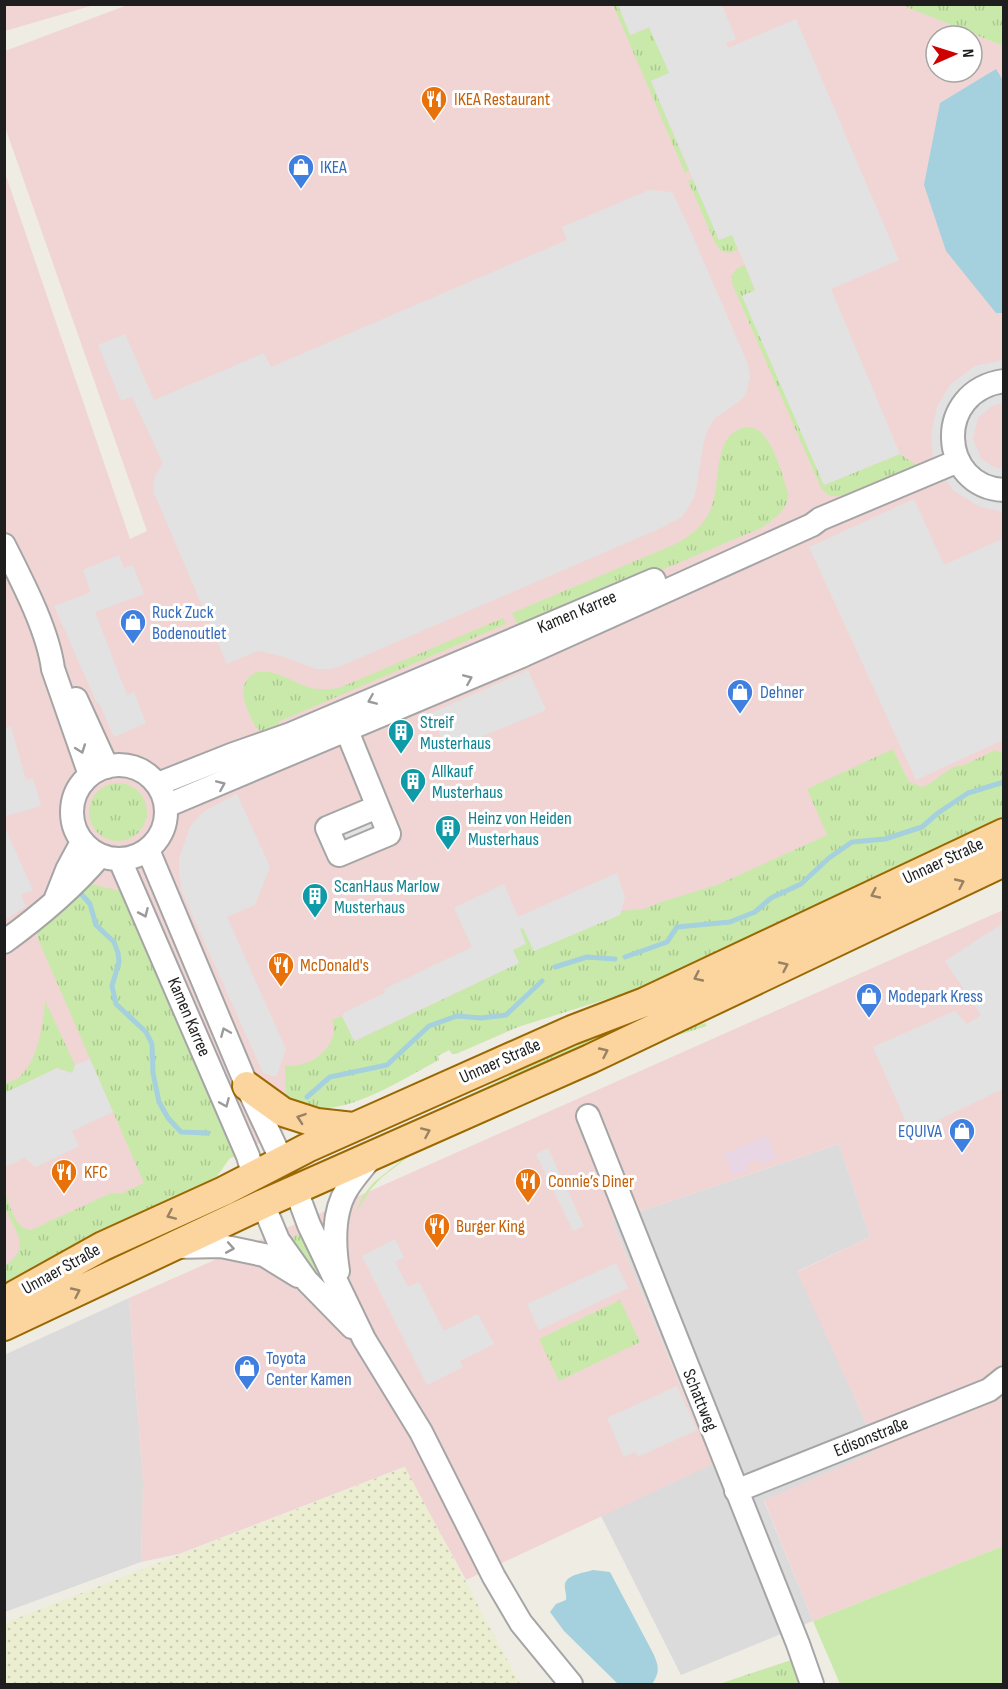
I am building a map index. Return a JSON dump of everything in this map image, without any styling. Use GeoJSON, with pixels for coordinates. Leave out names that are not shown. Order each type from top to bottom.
{"type":"FeatureCollection","features":[{"type":"Feature","properties":{"kind":"main road","name":"Unnaer Straße"},"geometry":{"type":"LineString","coordinates":[[4,1304],[15,1295],[103,1246],[282,1161],[462,1078],[572,1030],[645,1002],[1004,833]]}},
{"type":"Feature","properties":{"kind":"main road","name":"Unnaer Straße"},"geometry":{"type":"LineString","coordinates":[[4,1326],[263,1204],[590,1059],[1004,862]]}},
{"type":"Feature","properties":{"kind":"main road"},"geometry":{"type":"LineString","coordinates":[[248,1086],[284,1112],[305,1120],[358,1127]]}},
{"type":"Feature","properties":{"kind":"main road","name":"Kamen Karree"},"geometry":{"type":"LineString","coordinates":[[282,1161],[296,1190]]}},
{"type":"Feature","properties":{"kind":"main road"},"geometry":{"type":"LineString","coordinates":[[254,1176],[263,1204]]}},
{"type":"Feature","properties":{"kind":"street"},"geometry":{"type":"LineString","coordinates":[[1004,381],[981,387],[962,404],[953,427],[952,440],[958,460],[966,473],[986,486],[1004,490]]}},
{"type":"Feature","properties":{"kind":"street","name":"Kamen Karree"},"geometry":{"type":"LineString","coordinates":[[166,806],[342,723],[792,521],[820,519],[958,460]]}},
{"type":"Feature","properties":{"kind":"street"},"geometry":{"type":"LineString","coordinates":[[4,545],[19,575],[51,654],[61,666],[99,771]]}},
{"type":"Feature","properties":{"kind":"street"},"geometry":{"type":"LineString","coordinates":[[342,723],[377,807]]}},
{"type":"Feature","properties":{"kind":"street","name":"Kamen Karree"},"geometry":{"type":"LineString","coordinates":[[158,784],[291,734],[342,723]]}},
{"type":"Feature","properties":{"kind":"street"},"geometry":{"type":"LineString","coordinates":[[4,942],[43,914],[64,888],[82,842],[75,831],[72,816],[73,801],[78,788],[99,771],[116,765],[132,766],[146,773],[158,784],[166,806],[167,815],[158,839],[148,850],[135,857],[110,858],[64,888]]}},
{"type":"Feature","properties":{"kind":"street","name":"Kamen Karree"},"geometry":{"type":"LineString","coordinates":[[82,842],[110,858],[243,1145],[254,1176]]}},
{"type":"Feature","properties":{"kind":"street","name":"Kamen Karree"},"geometry":{"type":"LineString","coordinates":[[148,850],[282,1161]]}},
{"type":"Feature","properties":{"kind":"street","name":"Schattweg"},"geometry":{"type":"LineString","coordinates":[[588,1116],[812,1684]]}},
{"type":"Feature","properties":{"kind":"street"},"geometry":{"type":"LineString","coordinates":[[340,1287],[336,1254],[336,1221],[346,1190],[373,1156]]}},
{"type":"Feature","properties":{"kind":"street"},"geometry":{"type":"LineString","coordinates":[[296,1190],[309,1225],[364,1339],[421,1431],[494,1577],[521,1623],[571,1684]]}},
{"type":"Feature","properties":{"kind":"street"},"geometry":{"type":"LineString","coordinates":[[263,1204],[278,1240],[307,1281],[364,1339]]}},
{"type":"Feature","properties":{"kind":"street"},"geometry":{"type":"LineString","coordinates":[[172,1247],[222,1246],[264,1255],[307,1281]]}},
{"type":"Feature","properties":{"kind":"street","name":"Edisonstraße"},"geometry":{"type":"LineString","coordinates":[[736,1491],[989,1390],[1004,1378]]}},
{"type":"Feature","properties":{"kind":"shaded area"},"geometry":{"type":"Polygon","coordinates":[[[5,4],[94,4],[94,5],[5,31],[5,4]]]}},
{"type":"Feature","properties":{"kind":"shaded area"},"geometry":{"type":"Polygon","coordinates":[[[130,4],[902,4],[950,24],[924,24],[924,84],[984,84],[984,38],[1003,46],[1003,766],[5,1272],[4,170],[130,539],[147,531],[5,127],[5,51],[130,4]]]}},
{"type":"Feature","properties":{"kind":"shaded area"},"geometry":{"type":"Polygon","coordinates":[[[618,5],[722,5],[736,39],[726,43],[728,48],[796,19],[899,260],[831,289],[900,454],[824,485],[742,296],[755,290],[745,265],[732,235],[719,240],[651,81],[669,73],[667,68],[649,27],[630,35],[618,5]]]}},
{"type":"Feature","properties":{"kind":"shaded area"},"geometry":{"type":"Polygon","coordinates":[[[649,190],[672,192],[748,364],[750,376],[746,394],[740,401],[715,418],[708,429],[695,496],[682,517],[341,666],[316,669],[281,656],[258,651],[227,664],[154,493],[154,478],[163,463],[132,397],[121,401],[98,345],[125,334],[154,400],[264,353],[271,367],[567,240],[562,227],[649,190]]]}},
{"type":"Feature","properties":{"kind":"shaded area"},"geometry":{"type":"Polygon","coordinates":[[[1003,360],[1003,403],[992,406],[978,418],[973,439],[981,458],[991,466],[1003,469],[1003,512],[980,507],[954,491],[938,470],[933,458],[931,436],[937,406],[951,384],[975,366],[1003,360]]]}},
{"type":"Feature","properties":{"kind":"shaded area"},"geometry":{"type":"Polygon","coordinates":[[[914,499],[944,565],[1004,538],[1003,740],[916,780],[809,547],[914,499]]]}},
{"type":"Feature","properties":{"kind":"shaded area"},"geometry":{"type":"Polygon","coordinates":[[[119,555],[124,568],[133,565],[144,594],[95,612],[127,695],[134,692],[146,723],[114,737],[54,606],[89,593],[83,570],[119,555]]]}},
{"type":"Feature","properties":{"kind":"shaded area"},"geometry":{"type":"Polygon","coordinates":[[[528,670],[546,710],[447,751],[431,713],[528,670]]]}},
{"type":"Feature","properties":{"kind":"shaded area"},"geometry":{"type":"Polygon","coordinates":[[[11,727],[26,780],[33,778],[41,806],[5,816],[5,728],[11,727]]]}},
{"type":"Feature","properties":{"kind":"shaded area"},"geometry":{"type":"Polygon","coordinates":[[[237,794],[270,867],[255,905],[227,917],[286,1049],[276,1077],[263,1073],[182,892],[179,875],[179,859],[189,829],[195,820],[206,810],[237,794]]]}},
{"type":"Feature","properties":{"kind":"shaded area"},"geometry":{"type":"Polygon","coordinates":[[[374,816],[371,832],[341,846],[343,830],[374,816]]]}},
{"type":"Feature","properties":{"kind":"shaded area"},"geometry":{"type":"Polygon","coordinates":[[[4,826],[33,890],[21,895],[26,906],[5,920],[4,826]]]}},
{"type":"Feature","properties":{"kind":"shaded area"},"geometry":{"type":"Polygon","coordinates":[[[617,873],[625,897],[620,915],[534,951],[523,928],[520,929],[526,944],[513,950],[519,963],[354,1041],[342,1016],[345,1012],[385,993],[384,989],[472,947],[454,908],[504,884],[518,917],[617,873]]]}},
{"type":"Feature","properties":{"kind":"shaded area"},"geometry":{"type":"Polygon","coordinates":[[[1003,910],[1003,1546],[813,1621],[764,1500],[874,1452],[868,1428],[797,1272],[870,1237],[839,1144],[612,1221],[713,1464],[466,1580],[404,1467],[179,1554],[141,1562],[143,1483],[129,1298],[1003,910]]]}},
{"type":"Feature","properties":{"kind":"shaded area"},"geometry":{"type":"Polygon","coordinates":[[[1003,923],[1003,1089],[911,1133],[873,1047],[955,1011],[967,1024],[981,1015],[945,961],[1003,923]]]}},
{"type":"Feature","properties":{"kind":"shaded area"},"geometry":{"type":"Polygon","coordinates":[[[90,1059],[113,1112],[72,1131],[79,1146],[36,1167],[24,1158],[5,1167],[5,1093],[57,1068],[72,1073],[75,1065],[90,1059]]]}},
{"type":"Feature","properties":{"kind":"shaded area"},"geometry":{"type":"Polygon","coordinates":[[[767,1136],[776,1158],[762,1165],[759,1159],[746,1164],[748,1170],[733,1176],[724,1154],[767,1136]]]}},
{"type":"Feature","properties":{"kind":"shaded area"},"geometry":{"type":"Polygon","coordinates":[[[839,1144],[870,1237],[798,1271],[868,1428],[874,1452],[764,1501],[813,1621],[681,1675],[601,1516],[713,1463],[612,1221],[839,1144]]]}},
{"type":"Feature","properties":{"kind":"shaded area"},"geometry":{"type":"Polygon","coordinates":[[[548,1148],[584,1226],[573,1231],[536,1154],[548,1148]]]}},
{"type":"Feature","properties":{"kind":"shaded area"},"geometry":{"type":"Polygon","coordinates":[[[395,1239],[404,1257],[395,1262],[408,1287],[419,1282],[444,1331],[478,1314],[494,1344],[460,1361],[463,1367],[427,1385],[362,1256],[395,1239]]]}},
{"type":"Feature","properties":{"kind":"shaded area"},"geometry":{"type":"Polygon","coordinates":[[[616,1263],[628,1288],[539,1330],[527,1304],[616,1263]]]}},
{"type":"Feature","properties":{"kind":"shaded area"},"geometry":{"type":"Polygon","coordinates":[[[129,1298],[143,1483],[141,1562],[5,1612],[4,1355],[129,1298]]]}},
{"type":"Feature","properties":{"kind":"shaded area"},"geometry":{"type":"Polygon","coordinates":[[[677,1386],[697,1430],[638,1457],[635,1452],[624,1457],[607,1418],[677,1386]]]}},
{"type":"Feature","properties":{"kind":"green space"},"geometry":{"type":"Polygon","coordinates":[[[613,5],[618,5],[631,35],[693,9],[713,54],[651,81],[689,171],[685,173],[613,5]]]}},
{"type":"Feature","properties":{"kind":"green space"},"geometry":{"type":"Polygon","coordinates":[[[902,5],[1003,5],[1003,46],[984,38],[984,24],[949,24],[902,5]]]}},
{"type":"Feature","properties":{"kind":"green space"},"geometry":{"type":"Polygon","coordinates":[[[693,179],[719,240],[781,213],[734,240],[738,249],[730,253],[721,251],[716,245],[688,181],[693,179]]]}},
{"type":"Feature","properties":{"kind":"green space"},"geometry":{"type":"Polygon","coordinates":[[[745,265],[755,290],[743,296],[824,485],[900,454],[916,465],[842,496],[830,496],[822,490],[733,286],[734,272],[745,265]]]}},
{"type":"Feature","properties":{"kind":"green space"},"geometry":{"type":"Polygon","coordinates":[[[750,427],[758,430],[770,444],[788,492],[786,504],[776,517],[761,528],[520,630],[512,613],[673,545],[695,531],[710,511],[714,499],[723,447],[737,430],[750,427]]]}},
{"type":"Feature","properties":{"kind":"green space"},"geometry":{"type":"Polygon","coordinates":[[[503,618],[506,624],[278,722],[282,732],[263,734],[249,715],[243,696],[247,680],[253,674],[269,672],[311,688],[339,688],[503,618]]]}},
{"type":"Feature","properties":{"kind":"green space"},"geometry":{"type":"Polygon","coordinates":[[[893,749],[909,782],[922,787],[953,767],[964,765],[995,750],[1003,753],[1003,821],[645,987],[518,1027],[456,1054],[452,1054],[449,1050],[438,1056],[439,1060],[392,1086],[357,1101],[323,1108],[306,1107],[286,1095],[285,1065],[304,1064],[321,1054],[328,1047],[332,1038],[334,1029],[332,1020],[342,1016],[355,1041],[519,963],[513,950],[519,929],[523,928],[534,951],[619,915],[621,911],[644,909],[717,885],[827,835],[807,789],[893,749]]]}},
{"type":"Feature","properties":{"kind":"green space"},"geometry":{"type":"Polygon","coordinates":[[[118,783],[129,785],[142,796],[147,812],[145,823],[134,836],[118,841],[107,839],[94,828],[89,812],[91,801],[102,788],[118,783]]]}},
{"type":"Feature","properties":{"kind":"green space"},"geometry":{"type":"Polygon","coordinates":[[[84,882],[128,893],[173,1014],[231,1143],[234,1157],[230,1158],[215,1179],[201,1189],[5,1284],[5,1265],[14,1258],[20,1244],[5,1206],[4,1192],[17,1221],[25,1229],[31,1230],[111,1193],[122,1193],[144,1183],[38,939],[37,931],[62,913],[84,882]]]}},
{"type":"Feature","properties":{"kind":"green space"},"geometry":{"type":"Polygon","coordinates":[[[45,1000],[75,1065],[74,1071],[70,1073],[57,1068],[5,1093],[4,1083],[13,1081],[25,1072],[35,1053],[41,1031],[45,1000]]]}},
{"type":"Feature","properties":{"kind":"green space"},"geometry":{"type":"Polygon","coordinates":[[[631,1018],[637,1024],[320,1166],[631,1018]]]}},
{"type":"Feature","properties":{"kind":"green space"},"geometry":{"type":"Polygon","coordinates":[[[705,1023],[707,1026],[657,1042],[655,1039],[705,1023]]]}},
{"type":"Feature","properties":{"kind":"green space"},"geometry":{"type":"Polygon","coordinates":[[[643,1048],[615,1063],[412,1154],[381,1178],[370,1190],[356,1213],[362,1197],[373,1183],[413,1151],[643,1048]]]}},
{"type":"Feature","properties":{"kind":"green space"},"geometry":{"type":"Polygon","coordinates":[[[299,1234],[333,1299],[289,1239],[299,1234]]]}},
{"type":"Feature","properties":{"kind":"green space"},"geometry":{"type":"Polygon","coordinates":[[[620,1300],[640,1342],[559,1381],[539,1339],[620,1300]]]}},
{"type":"Feature","properties":{"kind":"green space"},"geometry":{"type":"Polygon","coordinates":[[[405,1467],[520,1684],[5,1684],[5,1623],[405,1467]]]}},
{"type":"Feature","properties":{"kind":"green space"},"geometry":{"type":"Polygon","coordinates":[[[1003,1546],[1003,1683],[840,1684],[813,1621],[1003,1546]]]}},
{"type":"Feature","properties":{"kind":"green space"},"geometry":{"type":"Polygon","coordinates":[[[791,1660],[798,1684],[719,1684],[791,1660]]]}},
{"type":"Feature","properties":{"kind":"water"},"geometry":{"type":"Polygon","coordinates":[[[996,69],[1004,82],[1003,313],[996,313],[946,251],[924,185],[940,103],[971,84],[984,84],[984,76],[996,69]]]}},
{"type":"Feature","properties":{"kind":"water"},"geometry":{"type":"Polygon","coordinates":[[[593,1570],[610,1572],[653,1653],[658,1669],[652,1684],[618,1684],[564,1631],[550,1612],[556,1604],[566,1600],[565,1584],[569,1578],[593,1570]]]}},
{"type":"Feature","properties":{"kind":"waterway"},"geometry":{"type":"LineString","coordinates":[[625,957],[667,942],[677,927],[730,922],[755,912],[771,898],[801,884],[829,858],[852,842],[885,839],[922,827],[968,793],[1004,782]]}},
{"type":"Feature","properties":{"kind":"waterway"},"geometry":{"type":"LineString","coordinates":[[77,889],[90,904],[96,925],[114,942],[119,962],[112,986],[116,1004],[146,1032],[152,1044],[153,1073],[159,1102],[168,1118],[181,1132],[208,1133]]}},
{"type":"Feature","properties":{"kind":"waterway"},"geometry":{"type":"LineString","coordinates":[[555,967],[587,957],[615,959]]}},
{"type":"Feature","properties":{"kind":"waterway"},"geometry":{"type":"LineString","coordinates":[[307,1097],[330,1077],[387,1065],[429,1026],[457,1016],[481,1018],[506,1015],[542,981]]}},
{"type":"Feature","properties":{"kind":"place","name":"IKEA Restaurant"},"geometry":{"type":"Point","coordinates":[434,122]}},
{"type":"Feature","properties":{"kind":"place","name":"IKEA"},"geometry":{"type":"Point","coordinates":[301,190]}},
{"type":"Feature","properties":{"kind":"place","name":"Ruck Zuck Bodenoutlet"},"geometry":{"type":"Point","coordinates":[133,645]}},
{"type":"Feature","properties":{"kind":"place","name":"Dehner"},"geometry":{"type":"Point","coordinates":[740,715]}},
{"type":"Feature","properties":{"kind":"place","name":"Streif Musterhaus"},"geometry":{"type":"Point","coordinates":[401,755]}},
{"type":"Feature","properties":{"kind":"place","name":"Allkauf Musterhaus"},"geometry":{"type":"Point","coordinates":[413,804]}},
{"type":"Feature","properties":{"kind":"place","name":"Heinz von Heiden Musterhaus"},"geometry":{"type":"Point","coordinates":[448,851]}},
{"type":"Feature","properties":{"kind":"place","name":"ScanHaus Marlow Musterhaus"},"geometry":{"type":"Point","coordinates":[315,919]}},
{"type":"Feature","properties":{"kind":"place","name":"McDonald's"},"geometry":{"type":"Point","coordinates":[281,988]}},
{"type":"Feature","properties":{"kind":"place","name":"Modepark Kress"},"geometry":{"type":"Point","coordinates":[869,1019]}},
{"type":"Feature","properties":{"kind":"place","name":"EQUIVA"},"geometry":{"type":"Point","coordinates":[962,1154]}},
{"type":"Feature","properties":{"kind":"place","name":"KFC"},"geometry":{"type":"Point","coordinates":[64,1195]}},
{"type":"Feature","properties":{"kind":"place","name":"Connie’s Diner"},"geometry":{"type":"Point","coordinates":[528,1204]}},
{"type":"Feature","properties":{"kind":"place","name":"Burger King"},"geometry":{"type":"Point","coordinates":[437,1249]}},
{"type":"Feature","properties":{"kind":"place","name":"Toyota Center Kamen"},"geometry":{"type":"Point","coordinates":[247,1391]}}]}
